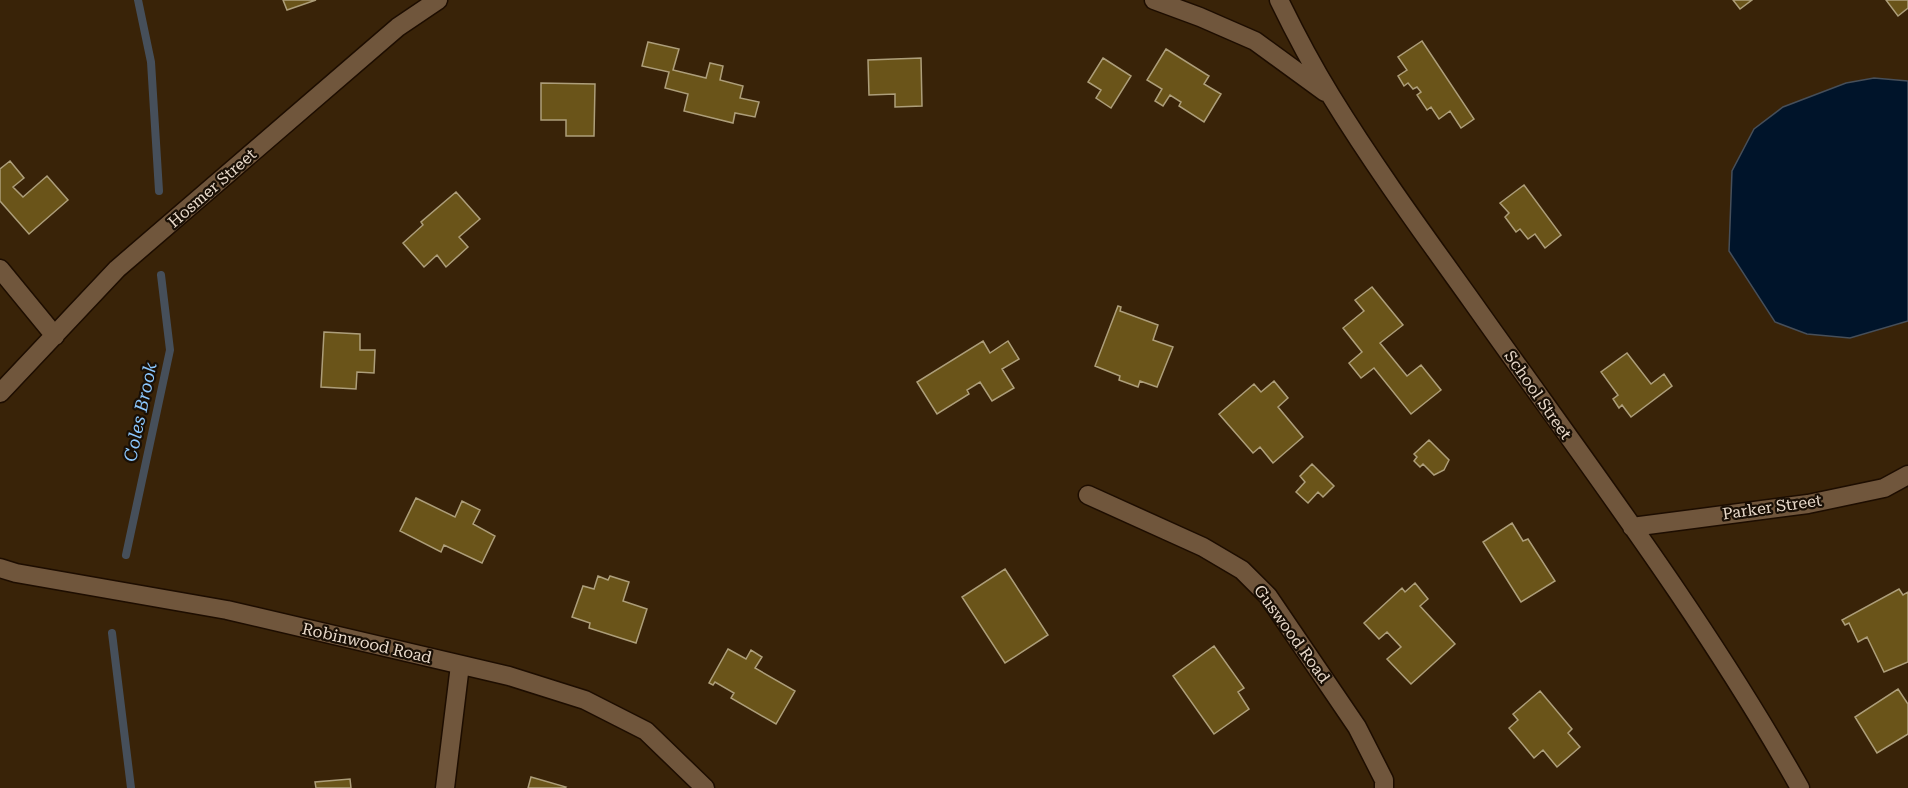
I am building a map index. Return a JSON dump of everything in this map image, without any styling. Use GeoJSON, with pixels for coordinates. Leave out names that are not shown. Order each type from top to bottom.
{"type":"FeatureCollection","features":[{"type":"Feature","properties":{"kind":"street","name":"Hosmer Street"},"geometry":{"type":"LineString","coordinates":[[0,393],[117,269],[398,27],[437,0]]}},
{"type":"Feature","properties":{"kind":"street"},"geometry":{"type":"LineString","coordinates":[[1154,0],[1200,17],[1254,42],[1331,97]]}},
{"type":"Feature","properties":{"kind":"street","name":"School Street"},"geometry":{"type":"LineString","coordinates":[[1279,0],[1303,49],[1331,97],[1425,236],[1632,527],[1725,664],[1800,788]]}},
{"type":"Feature","properties":{"kind":"street"},"geometry":{"type":"LineString","coordinates":[[0,269],[55,336]]}},
{"type":"Feature","properties":{"kind":"street","name":"Parker Street"},"geometry":{"type":"LineString","coordinates":[[1632,527],[1808,504],[1884,488],[1908,475]]}},
{"type":"Feature","properties":{"kind":"street","name":"Guswood Road"},"geometry":{"type":"LineString","coordinates":[[1089,495],[1203,547],[1242,570],[1268,596],[1357,727],[1384,780],[1384,788]]}},
{"type":"Feature","properties":{"kind":"street","name":"Robinwood Road"},"geometry":{"type":"LineString","coordinates":[[0,568],[37,577],[227,610],[508,676],[585,700],[646,730],[705,788]]}},
{"type":"Feature","properties":{"kind":"street"},"geometry":{"type":"LineString","coordinates":[[445,788],[460,665]]}},
{"type":"Feature","properties":{"kind":"water"},"geometry":{"type":"Polygon","coordinates":[[[1874,78],[1908,81],[1908,321],[1850,338],[1807,334],[1775,322],[1729,251],[1732,171],[1754,129],[1783,107],[1846,83],[1874,78]]]}},
{"type":"Feature","properties":{"kind":"building"},"geometry":{"type":"Polygon","coordinates":[[[283,0],[316,0],[287,10],[283,0]]]}},
{"type":"Feature","properties":{"kind":"building"},"geometry":{"type":"Polygon","coordinates":[[[1733,0],[1752,0],[1740,9],[1733,0]]]}},
{"type":"Feature","properties":{"kind":"building"},"geometry":{"type":"Polygon","coordinates":[[[1886,0],[1908,0],[1908,8],[1898,16],[1886,0]]]}},
{"type":"Feature","properties":{"kind":"building"},"geometry":{"type":"Polygon","coordinates":[[[1422,41],[1474,119],[1461,128],[1450,111],[1439,119],[1431,107],[1427,110],[1417,95],[1421,92],[1417,87],[1413,89],[1408,83],[1404,86],[1398,76],[1407,70],[1398,57],[1422,41]]]}},
{"type":"Feature","properties":{"kind":"building"},"geometry":{"type":"Polygon","coordinates":[[[648,42],[679,49],[673,70],[706,78],[710,63],[723,66],[720,80],[743,86],[740,98],[759,102],[755,117],[735,113],[733,123],[684,111],[688,94],[665,88],[669,72],[642,66],[648,42]]]}},
{"type":"Feature","properties":{"kind":"building"},"geometry":{"type":"Polygon","coordinates":[[[1166,49],[1209,76],[1204,84],[1221,94],[1204,122],[1179,106],[1181,102],[1170,95],[1163,106],[1155,101],[1162,89],[1147,80],[1166,49]]]}},
{"type":"Feature","properties":{"kind":"building"},"geometry":{"type":"Polygon","coordinates":[[[921,58],[922,106],[895,107],[895,94],[869,95],[868,60],[921,58]]]}},
{"type":"Feature","properties":{"kind":"building"},"geometry":{"type":"Polygon","coordinates":[[[1103,58],[1131,76],[1111,108],[1096,98],[1101,90],[1088,82],[1103,58]]]}},
{"type":"Feature","properties":{"kind":"building"},"geometry":{"type":"Polygon","coordinates":[[[541,83],[595,84],[594,136],[566,136],[566,120],[541,120],[541,83]]]}},
{"type":"Feature","properties":{"kind":"building"},"geometry":{"type":"Polygon","coordinates":[[[10,161],[24,178],[13,187],[23,197],[47,176],[68,200],[29,234],[0,201],[0,169],[10,161]]]}},
{"type":"Feature","properties":{"kind":"building"},"geometry":{"type":"Polygon","coordinates":[[[1524,185],[1561,235],[1545,248],[1535,234],[1528,239],[1520,229],[1516,232],[1505,217],[1509,213],[1500,203],[1524,185]]]}},
{"type":"Feature","properties":{"kind":"building"},"geometry":{"type":"Polygon","coordinates":[[[456,192],[480,219],[459,237],[468,247],[446,267],[437,255],[424,267],[403,243],[423,225],[421,222],[456,192]]]}},
{"type":"Feature","properties":{"kind":"building"},"geometry":{"type":"Polygon","coordinates":[[[1372,287],[1403,325],[1380,343],[1407,376],[1421,365],[1441,390],[1411,414],[1374,368],[1361,378],[1349,363],[1362,352],[1343,328],[1364,311],[1355,300],[1372,287]]]}},
{"type":"Feature","properties":{"kind":"building"},"geometry":{"type":"Polygon","coordinates":[[[1118,306],[1121,307],[1120,311],[1158,325],[1153,340],[1173,347],[1157,387],[1140,381],[1138,387],[1119,380],[1120,376],[1095,366],[1118,306]]]}},
{"type":"Feature","properties":{"kind":"building"},"geometry":{"type":"Polygon","coordinates":[[[324,332],[360,334],[360,350],[375,350],[374,373],[357,372],[356,389],[321,387],[324,332]]]}},
{"type":"Feature","properties":{"kind":"building"},"geometry":{"type":"Polygon","coordinates":[[[983,341],[990,353],[1008,341],[1019,359],[1002,369],[1014,388],[992,401],[980,382],[967,390],[969,394],[937,414],[917,382],[983,341]]]}},
{"type":"Feature","properties":{"kind":"building"},"geometry":{"type":"Polygon","coordinates":[[[1627,353],[1651,384],[1664,374],[1672,386],[1631,417],[1622,405],[1619,408],[1613,399],[1618,395],[1601,372],[1627,353]]]}},
{"type":"Feature","properties":{"kind":"building"},"geometry":{"type":"Polygon","coordinates":[[[1274,381],[1288,398],[1278,407],[1303,437],[1273,463],[1260,447],[1253,453],[1219,414],[1254,384],[1261,392],[1274,381]]]}},
{"type":"Feature","properties":{"kind":"building"},"geometry":{"type":"Polygon","coordinates":[[[1429,440],[1449,460],[1444,470],[1434,475],[1423,464],[1420,467],[1414,461],[1417,457],[1414,454],[1429,440]]]}},
{"type":"Feature","properties":{"kind":"building"},"geometry":{"type":"Polygon","coordinates":[[[1312,464],[1334,486],[1323,497],[1318,492],[1308,503],[1296,492],[1305,482],[1300,476],[1312,464]]]}},
{"type":"Feature","properties":{"kind":"building"},"geometry":{"type":"Polygon","coordinates":[[[416,498],[455,517],[462,501],[480,510],[473,524],[495,536],[482,563],[444,545],[441,552],[400,531],[416,498]]]}},
{"type":"Feature","properties":{"kind":"building"},"geometry":{"type":"Polygon","coordinates":[[[1512,523],[1523,541],[1528,539],[1555,581],[1521,602],[1483,542],[1512,523]]]}},
{"type":"Feature","properties":{"kind":"building"},"geometry":{"type":"Polygon","coordinates":[[[1005,569],[1048,635],[1005,663],[962,597],[1005,569]]]}},
{"type":"Feature","properties":{"kind":"building"},"geometry":{"type":"Polygon","coordinates":[[[598,576],[608,580],[610,576],[629,582],[623,601],[647,609],[636,643],[589,628],[590,623],[572,617],[583,586],[594,589],[598,576]]]}},
{"type":"Feature","properties":{"kind":"building"},"geometry":{"type":"Polygon","coordinates":[[[1415,583],[1428,599],[1420,606],[1455,644],[1411,684],[1387,659],[1401,647],[1387,632],[1379,639],[1364,623],[1402,588],[1405,592],[1415,583]]]}},
{"type":"Feature","properties":{"kind":"building"},"geometry":{"type":"Polygon","coordinates":[[[1899,589],[1903,595],[1908,592],[1908,662],[1884,672],[1867,637],[1858,642],[1849,623],[1845,625],[1842,620],[1899,589]]]}},
{"type":"Feature","properties":{"kind":"building"},"geometry":{"type":"Polygon","coordinates":[[[1214,646],[1244,688],[1238,692],[1249,709],[1214,734],[1173,676],[1214,646]]]}},
{"type":"Feature","properties":{"kind":"building"},"geometry":{"type":"Polygon","coordinates":[[[728,649],[746,659],[751,650],[762,657],[755,668],[795,691],[776,724],[731,698],[734,693],[715,682],[713,685],[709,683],[728,649]]]}},
{"type":"Feature","properties":{"kind":"building"},"geometry":{"type":"Polygon","coordinates":[[[1898,689],[1908,704],[1908,734],[1877,753],[1855,717],[1898,689]]]}},
{"type":"Feature","properties":{"kind":"building"},"geometry":{"type":"Polygon","coordinates":[[[1540,691],[1572,729],[1568,733],[1580,747],[1557,767],[1543,750],[1534,758],[1509,728],[1518,720],[1513,714],[1540,691]]]}},
{"type":"Feature","properties":{"kind":"building"},"geometry":{"type":"Polygon","coordinates":[[[531,777],[566,787],[528,788],[531,777]]]}},
{"type":"Feature","properties":{"kind":"building"},"geometry":{"type":"Polygon","coordinates":[[[350,779],[351,788],[316,788],[315,782],[350,779]]]}},
{"type":"Feature","properties":{"kind":"waterway","name":"Coles Brook"},"geometry":{"type":"LineString","coordinates":[[138,0],[151,62],[159,191]]}},
{"type":"Feature","properties":{"kind":"waterway","name":"Coles Brook"},"geometry":{"type":"LineString","coordinates":[[126,555],[170,350],[161,275]]}},
{"type":"Feature","properties":{"kind":"waterway","name":"Coles Brook"},"geometry":{"type":"LineString","coordinates":[[112,633],[131,788]]}}]}
